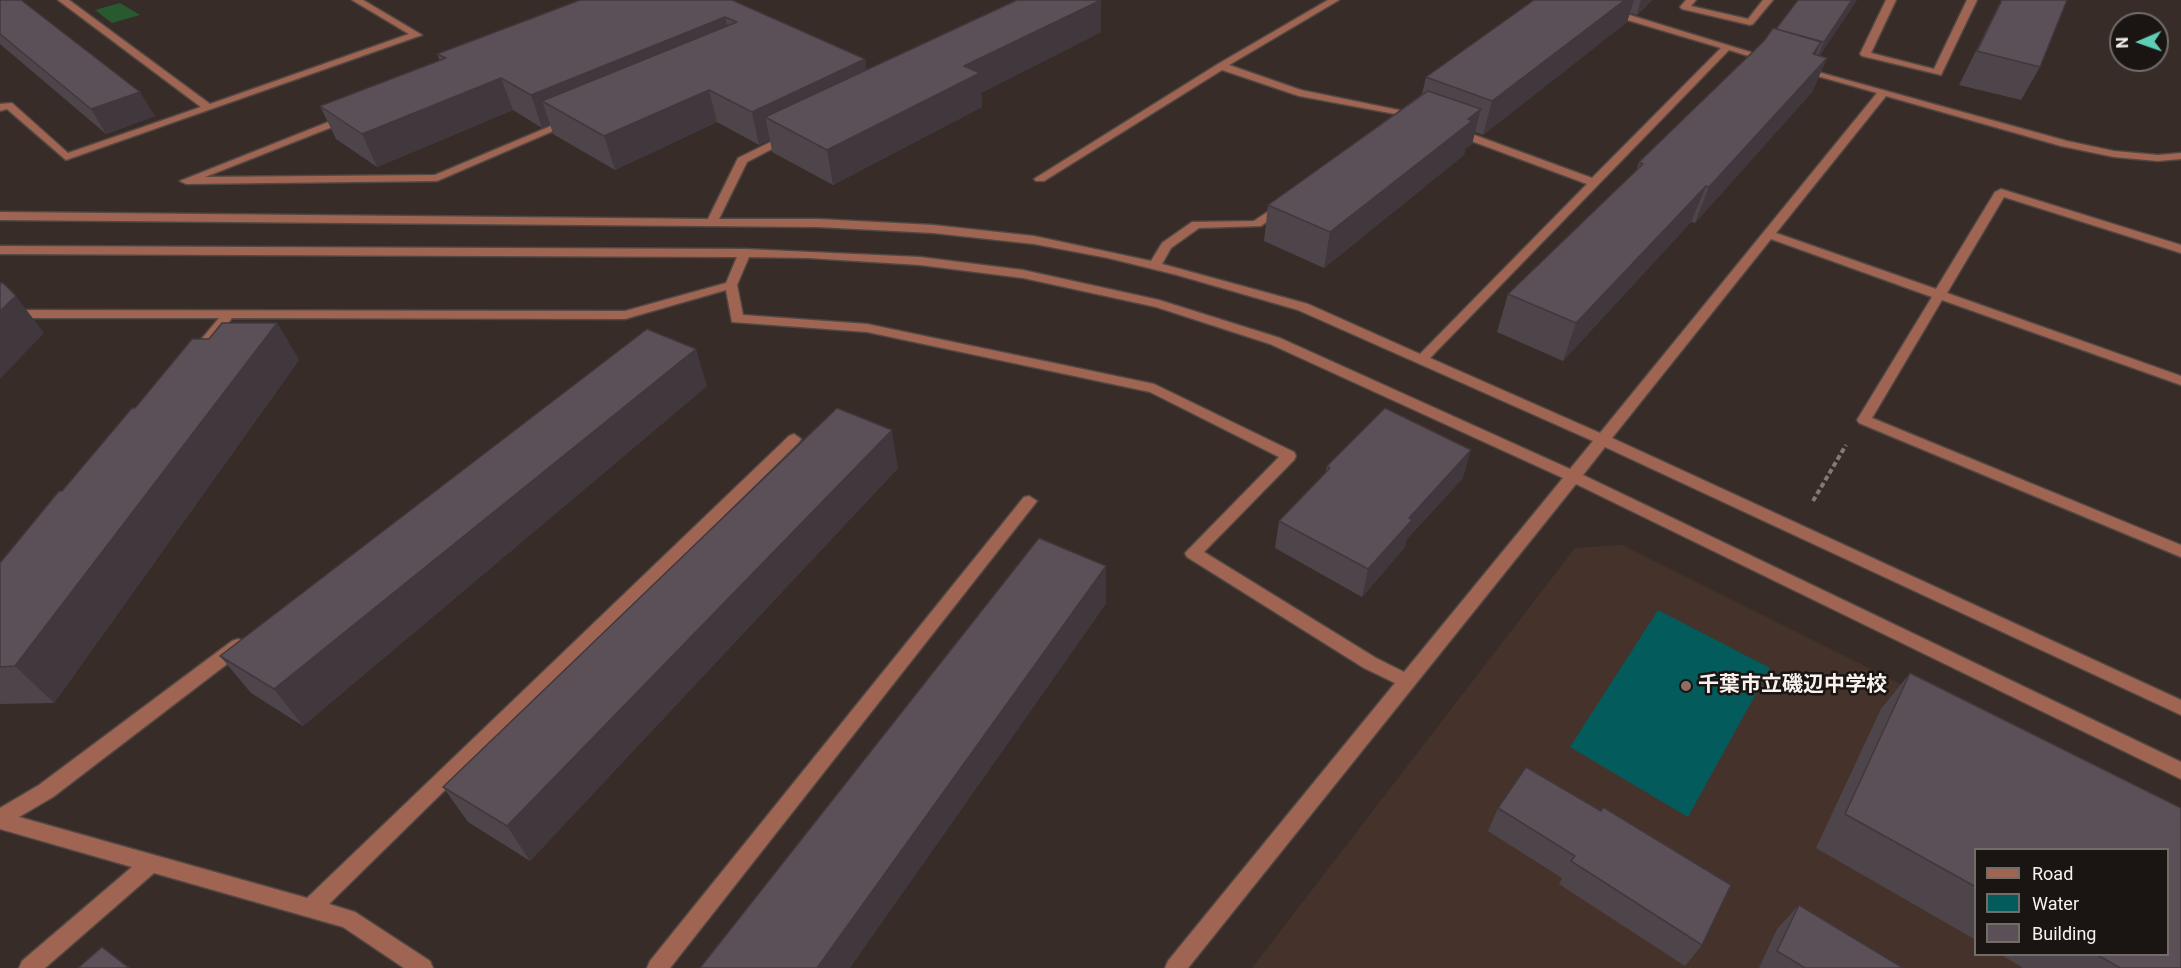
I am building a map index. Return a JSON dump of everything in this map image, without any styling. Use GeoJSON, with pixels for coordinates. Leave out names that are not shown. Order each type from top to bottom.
{"type":"FeatureCollection","features":[{"type":"Feature","properties":{"kind":"street"},"geometry":{"type":"LineString","coordinates":[[63,0],[209,108]]}},
{"type":"Feature","properties":{"kind":"street"},"geometry":{"type":"LineString","coordinates":[[0,108],[8,105],[66,158],[417,35],[357,0]]}},
{"type":"Feature","properties":{"kind":"street"},"geometry":{"type":"LineString","coordinates":[[1040,179],[1221,66],[1334,0]]}},
{"type":"Feature","properties":{"kind":"street"},"geometry":{"type":"LineString","coordinates":[[1691,0],[1685,7],[1750,22],[1768,0]]}},
{"type":"Feature","properties":{"kind":"street"},"geometry":{"type":"LineString","coordinates":[[1891,0],[1865,54],[1937,73],[1972,0]]}},
{"type":"Feature","properties":{"kind":"street"},"geometry":{"type":"LineString","coordinates":[[1602,10],[1783,63]]}},
{"type":"Feature","properties":{"kind":"street"},"geometry":{"type":"LineString","coordinates":[[1421,360],[1727,47]]}},
{"type":"Feature","properties":{"kind":"street"},"geometry":{"type":"LineString","coordinates":[[1221,66],[1299,93],[1410,109],[1428,121]]}},
{"type":"Feature","properties":{"kind":"street"},"geometry":{"type":"LineString","coordinates":[[1794,66],[2065,144],[2114,154],[2158,158],[2181,156]]}},
{"type":"Feature","properties":{"kind":"street"},"geometry":{"type":"LineString","coordinates":[[1175,968],[1575,477],[1884,92]]}},
{"type":"Feature","properties":{"kind":"street"},"geometry":{"type":"LineString","coordinates":[[1387,127],[1410,109]]}},
{"type":"Feature","properties":{"kind":"street"},"geometry":{"type":"LineString","coordinates":[[360,112],[186,181],[437,178],[576,119]]}},
{"type":"Feature","properties":{"kind":"street"},"geometry":{"type":"LineString","coordinates":[[1439,125],[1595,183]]}},
{"type":"Feature","properties":{"kind":"street"},"geometry":{"type":"LineString","coordinates":[[712,222],[742,160],[794,134]]}},
{"type":"Feature","properties":{"kind":"street"},"geometry":{"type":"LineString","coordinates":[[2181,249],[2001,192],[1864,420],[2181,551]]}},
{"type":"Feature","properties":{"kind":"street"},"geometry":{"type":"LineString","coordinates":[[1155,266],[1166,246],[1196,225],[1257,224],[1294,196]]}},
{"type":"Feature","properties":{"kind":"street"},"geometry":{"type":"LineString","coordinates":[[0,216],[818,223],[933,229],[1034,240],[1155,266],[1303,307],[1603,440],[2181,708]]}},
{"type":"Feature","properties":{"kind":"street"},"geometry":{"type":"LineString","coordinates":[[1768,234],[2181,381]]}},
{"type":"Feature","properties":{"kind":"street"},"geometry":{"type":"LineString","coordinates":[[0,250],[808,254],[920,261],[1023,274],[1160,304],[1275,340],[1575,477],[2181,771]]}},
{"type":"Feature","properties":{"kind":"street"},"geometry":{"type":"LineString","coordinates":[[746,253],[731,285],[736,319],[867,328],[1154,388],[1288,456],[1193,553],[1370,663],[1408,682]]}},
{"type":"Feature","properties":{"kind":"street"},"geometry":{"type":"LineString","coordinates":[[0,314],[625,315],[731,285]]}},
{"type":"Feature","properties":{"kind":"street"},"geometry":{"type":"LineString","coordinates":[[183,369],[229,314]]}},
{"type":"Feature","properties":{"kind":"street"},"geometry":{"type":"LineString","coordinates":[[311,908],[794,439]]}},
{"type":"Feature","properties":{"kind":"street"},"geometry":{"type":"LineString","coordinates":[[657,968],[1029,501]]}},
{"type":"Feature","properties":{"kind":"street"},"geometry":{"type":"LineString","coordinates":[[0,819],[46,791],[254,634]]}},
{"type":"Feature","properties":{"kind":"street"},"geometry":{"type":"LineString","coordinates":[[0,819],[348,919],[423,968]]}},
{"type":"Feature","properties":{"kind":"street"},"geometry":{"type":"LineString","coordinates":[[30,968],[151,863]]}},
{"type":"Feature","properties":{"kind":"path"},"geometry":{"type":"LineString","coordinates":[[1810,506],[1855,430],[1864,420]]}},
{"type":"Feature","properties":{"kind":"shaded area","name":"千葉市立磯辺中学校"},"geometry":{"type":"Polygon","coordinates":[[[1622,545],[2181,824],[2181,968],[1252,968],[1575,548],[1622,545]]]}},
{"type":"Feature","properties":{"kind":"green space"},"geometry":{"type":"Polygon","coordinates":[[[120,3],[140,15],[112,23],[95,10],[120,3]]]}},
{"type":"Feature","properties":{"kind":"water"},"geometry":{"type":"Polygon","coordinates":[[[1658,610],[1770,668],[1688,817],[1570,747],[1658,610]]]}},
{"type":"Feature","properties":{"kind":"building"},"geometry":{"type":"Polygon","coordinates":[[[0,0],[21,0],[140,92],[91,109],[0,34],[0,0]]]}},
{"type":"Feature","properties":{"kind":"building"},"geometry":{"type":"Polygon","coordinates":[[[580,0],[732,0],[865,59],[752,112],[709,90],[604,136],[542,101],[737,22],[725,17],[531,95],[501,78],[362,134],[320,106],[446,58],[437,54],[580,0]]]}},
{"type":"Feature","properties":{"kind":"building"},"geometry":{"type":"Polygon","coordinates":[[[1017,0],[1101,0],[964,66],[980,73],[827,150],[765,117],[1017,0]]]}},
{"type":"Feature","properties":{"kind":"building"},"geometry":{"type":"Polygon","coordinates":[[[1534,0],[1625,0],[1492,101],[1426,77],[1534,0]]]}},
{"type":"Feature","properties":{"kind":"building"},"geometry":{"type":"Polygon","coordinates":[[[1798,0],[1852,0],[1824,42],[1776,29],[1798,0]]]}},
{"type":"Feature","properties":{"kind":"building"},"geometry":{"type":"Polygon","coordinates":[[[2002,0],[2067,0],[2040,67],[1977,51],[2002,0]]]}},
{"type":"Feature","properties":{"kind":"building"},"geometry":{"type":"Polygon","coordinates":[[[1773,28],[1821,42],[1813,54],[1827,58],[1709,187],[1706,186],[1576,323],[1508,294],[1643,164],[1639,162],[1764,41],[1773,28]]]}},
{"type":"Feature","properties":{"kind":"building"},"geometry":{"type":"Polygon","coordinates":[[[1428,91],[1481,109],[1468,119],[1472,121],[1330,232],[1268,205],[1428,91]]]}},
{"type":"Feature","properties":{"kind":"building"},"geometry":{"type":"Polygon","coordinates":[[[0,283],[3,283],[16,296],[0,311],[0,283]]]}},
{"type":"Feature","properties":{"kind":"building"},"geometry":{"type":"Polygon","coordinates":[[[222,323],[277,323],[15,666],[0,667],[0,563],[59,491],[62,491],[132,408],[135,408],[192,339],[209,339],[222,323]]]}},
{"type":"Feature","properties":{"kind":"building"},"geometry":{"type":"Polygon","coordinates":[[[647,329],[696,349],[274,689],[220,656],[647,329]]]}},
{"type":"Feature","properties":{"kind":"building"},"geometry":{"type":"Polygon","coordinates":[[[837,408],[892,430],[507,826],[443,787],[837,408]]]}},
{"type":"Feature","properties":{"kind":"building"},"geometry":{"type":"Polygon","coordinates":[[[1385,408],[1471,450],[1409,518],[1412,520],[1368,569],[1279,521],[1330,468],[1327,466],[1385,408]]]}},
{"type":"Feature","properties":{"kind":"building"},"geometry":{"type":"Polygon","coordinates":[[[1039,538],[1106,566],[817,968],[700,968],[1039,538]]]}},
{"type":"Feature","properties":{"kind":"building"},"geometry":{"type":"Polygon","coordinates":[[[1910,673],[2181,808],[2181,968],[2120,968],[2099,956],[2169,956],[2169,848],[1974,848],[1974,886],[1845,814],[1910,673]]]}},
{"type":"Feature","properties":{"kind":"building"},"geometry":{"type":"Polygon","coordinates":[[[1526,767],[1601,811],[1603,807],[1731,885],[1702,945],[1571,861],[1575,856],[1498,808],[1526,767]]]}},
{"type":"Feature","properties":{"kind":"building"},"geometry":{"type":"Polygon","coordinates":[[[1799,905],[1903,968],[1805,968],[1777,951],[1799,905]]]}},
{"type":"Feature","properties":{"kind":"building"},"geometry":{"type":"Polygon","coordinates":[[[102,947],[129,968],[78,968],[102,947]]]}},
{"type":"Feature","properties":{"kind":"place","name":"千葉市立磯辺中学校"},"geometry":{"type":"Point","coordinates":[1686,686]}}]}
